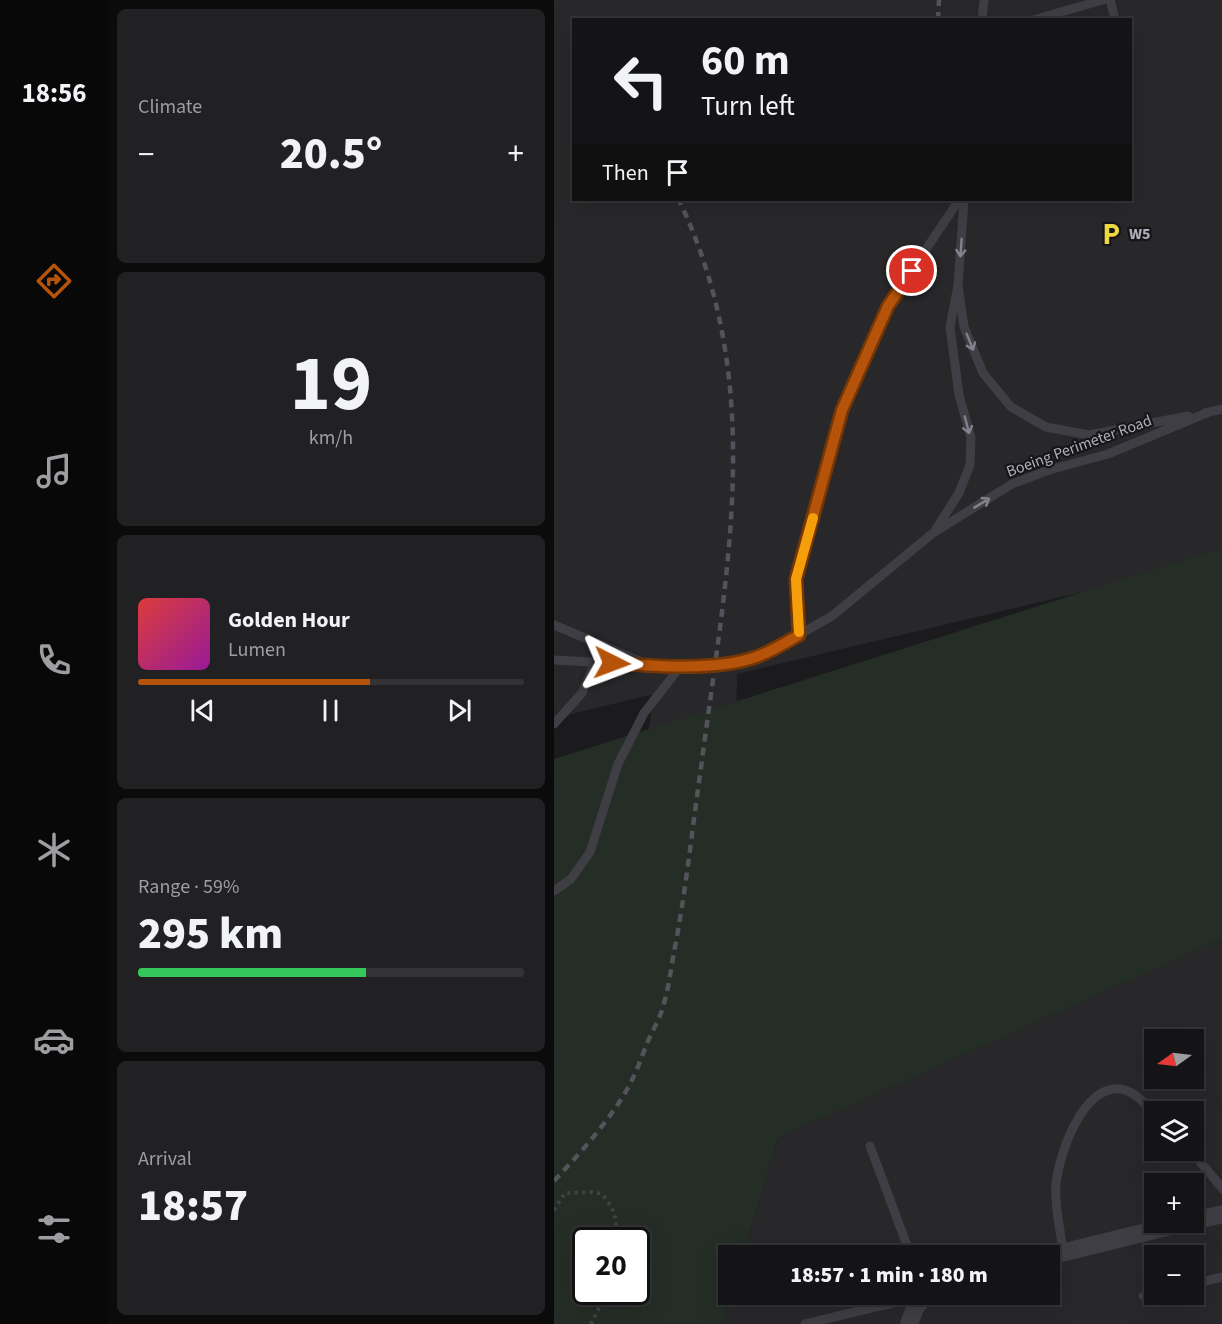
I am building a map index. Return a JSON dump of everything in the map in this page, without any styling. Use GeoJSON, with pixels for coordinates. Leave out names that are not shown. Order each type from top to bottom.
{"type":"FeatureCollection","features":[{"type":"Feature","properties":{"kind":"street"},"geometry":{"type":"LineString","coordinates":[[1204,1218],[1223,1214]]}},
{"type":"Feature","properties":{"kind":"street"},"geometry":{"type":"LineString","coordinates":[[1060,1254],[1144,1233]]}},
{"type":"Feature","properties":{"kind":"lane"},"geometry":{"type":"LineString","coordinates":[[982,18],[984,0]]}},
{"type":"Feature","properties":{"kind":"lane"},"geometry":{"type":"LineString","coordinates":[[1053,17],[1103,0]]}},
{"type":"Feature","properties":{"kind":"lane"},"geometry":{"type":"LineString","coordinates":[[1110,0],[1114,15]]}},
{"type":"Feature","properties":{"kind":"lane"},"geometry":{"type":"LineString","coordinates":[[799,635],[796,579],[842,410],[888,306],[958,201]]}},
{"type":"Feature","properties":{"kind":"lane","name":"Boeing Perimeter Road"},"geometry":{"type":"LineString","coordinates":[[933,533],[959,493],[970,465],[971,438],[959,395],[950,327],[958,285],[964,201]]}},
{"type":"Feature","properties":{"kind":"lane","name":"Boeing Perimeter Road"},"geometry":{"type":"LineString","coordinates":[[958,285],[964,327],[983,373],[1011,407],[1046,427],[1089,435],[1223,409]]}},
{"type":"Feature","properties":{"kind":"lane","name":"Boeing Perimeter Road"},"geometry":{"type":"LineString","coordinates":[[554,660],[680,667],[752,658],[832,616],[933,533],[1012,484],[1049,470],[1108,454],[1210,412]]}},
{"type":"Feature","properties":{"kind":"lane"},"geometry":{"type":"LineString","coordinates":[[554,625],[650,665]]}},
{"type":"Feature","properties":{"kind":"lane"},"geometry":{"type":"LineString","coordinates":[[554,724],[582,693],[595,662]]}},
{"type":"Feature","properties":{"kind":"lane"},"geometry":{"type":"LineString","coordinates":[[554,891],[571,879],[590,852],[618,764],[644,713],[680,667]]}},
{"type":"Feature","properties":{"kind":"lane"},"geometry":{"type":"LineString","coordinates":[[1056,1245],[1056,1188],[1059,1162],[1069,1136],[1085,1108],[1106,1091],[1119,1089],[1132,1092],[1144,1103]]}},
{"type":"Feature","properties":{"kind":"lane"},"geometry":{"type":"LineString","coordinates":[[870,1146],[907,1245]]}},
{"type":"Feature","properties":{"kind":"lane"},"geometry":{"type":"LineString","coordinates":[[1199,1161],[1223,1189]]}},
{"type":"Feature","properties":{"kind":"lane"},"geometry":{"type":"LineString","coordinates":[[1204,1281],[1223,1276]]}},
{"type":"Feature","properties":{"kind":"lane"},"geometry":{"type":"LineString","coordinates":[[805,1324],[909,1305]]}},
{"type":"Feature","properties":{"kind":"path"},"geometry":{"type":"LineString","coordinates":[[554,1210],[564,1193],[602,1194],[614,1210],[616,1227]]}},
{"type":"Feature","properties":{"kind":"path"},"geometry":{"type":"LineString","coordinates":[[591,1324],[600,1305]]}},
{"type":"Feature","properties":{"kind":"shaded area"},"geometry":{"type":"Polygon","coordinates":[[[554,0],[1222,0],[1222,559],[737,674],[733,883],[606,963],[655,694],[554,718],[554,0]]]}},
{"type":"Feature","properties":{"kind":"shaded area"},"geometry":{"type":"Polygon","coordinates":[[[1222,548],[1222,939],[778,1138],[746,1245],[718,1245],[718,1305],[728,1305],[722,1324],[554,1324],[554,759],[1222,548]]]}},
{"type":"Feature","properties":{"kind":"shaded area"},"geometry":{"type":"Polygon","coordinates":[[[1222,939],[1222,1324],[722,1324],[728,1305],[1060,1305],[1060,1245],[746,1245],[778,1138],[1222,939]]]}},
{"type":"Feature","properties":{"kind":"railway"},"geometry":{"type":"LineString","coordinates":[[938,18],[939,0]]}},
{"type":"Feature","properties":{"kind":"railway"},"geometry":{"type":"LineString","coordinates":[[554,1181],[601,1128],[625,1093],[663,1008],[682,906],[721,623],[733,481],[732,410],[724,340],[707,270],[679,201]]}},
{"type":"Feature","properties":{"kind":"slow traffic"},"geometry":{"type":"LineString","coordinates":[[799,632],[796,579],[813,518]]}},
{"type":"Feature","properties":{"kind":"place","name":"W5"},"geometry":{"type":"Point","coordinates":[1111,234]}},
{"type":"Feature","properties":{"kind":"route"},"geometry":{"type":"LineString","coordinates":[[612,663],[668,667],[714,664],[752,658],[799,635],[796,579],[842,410],[888,306],[912,271]]}}]}
